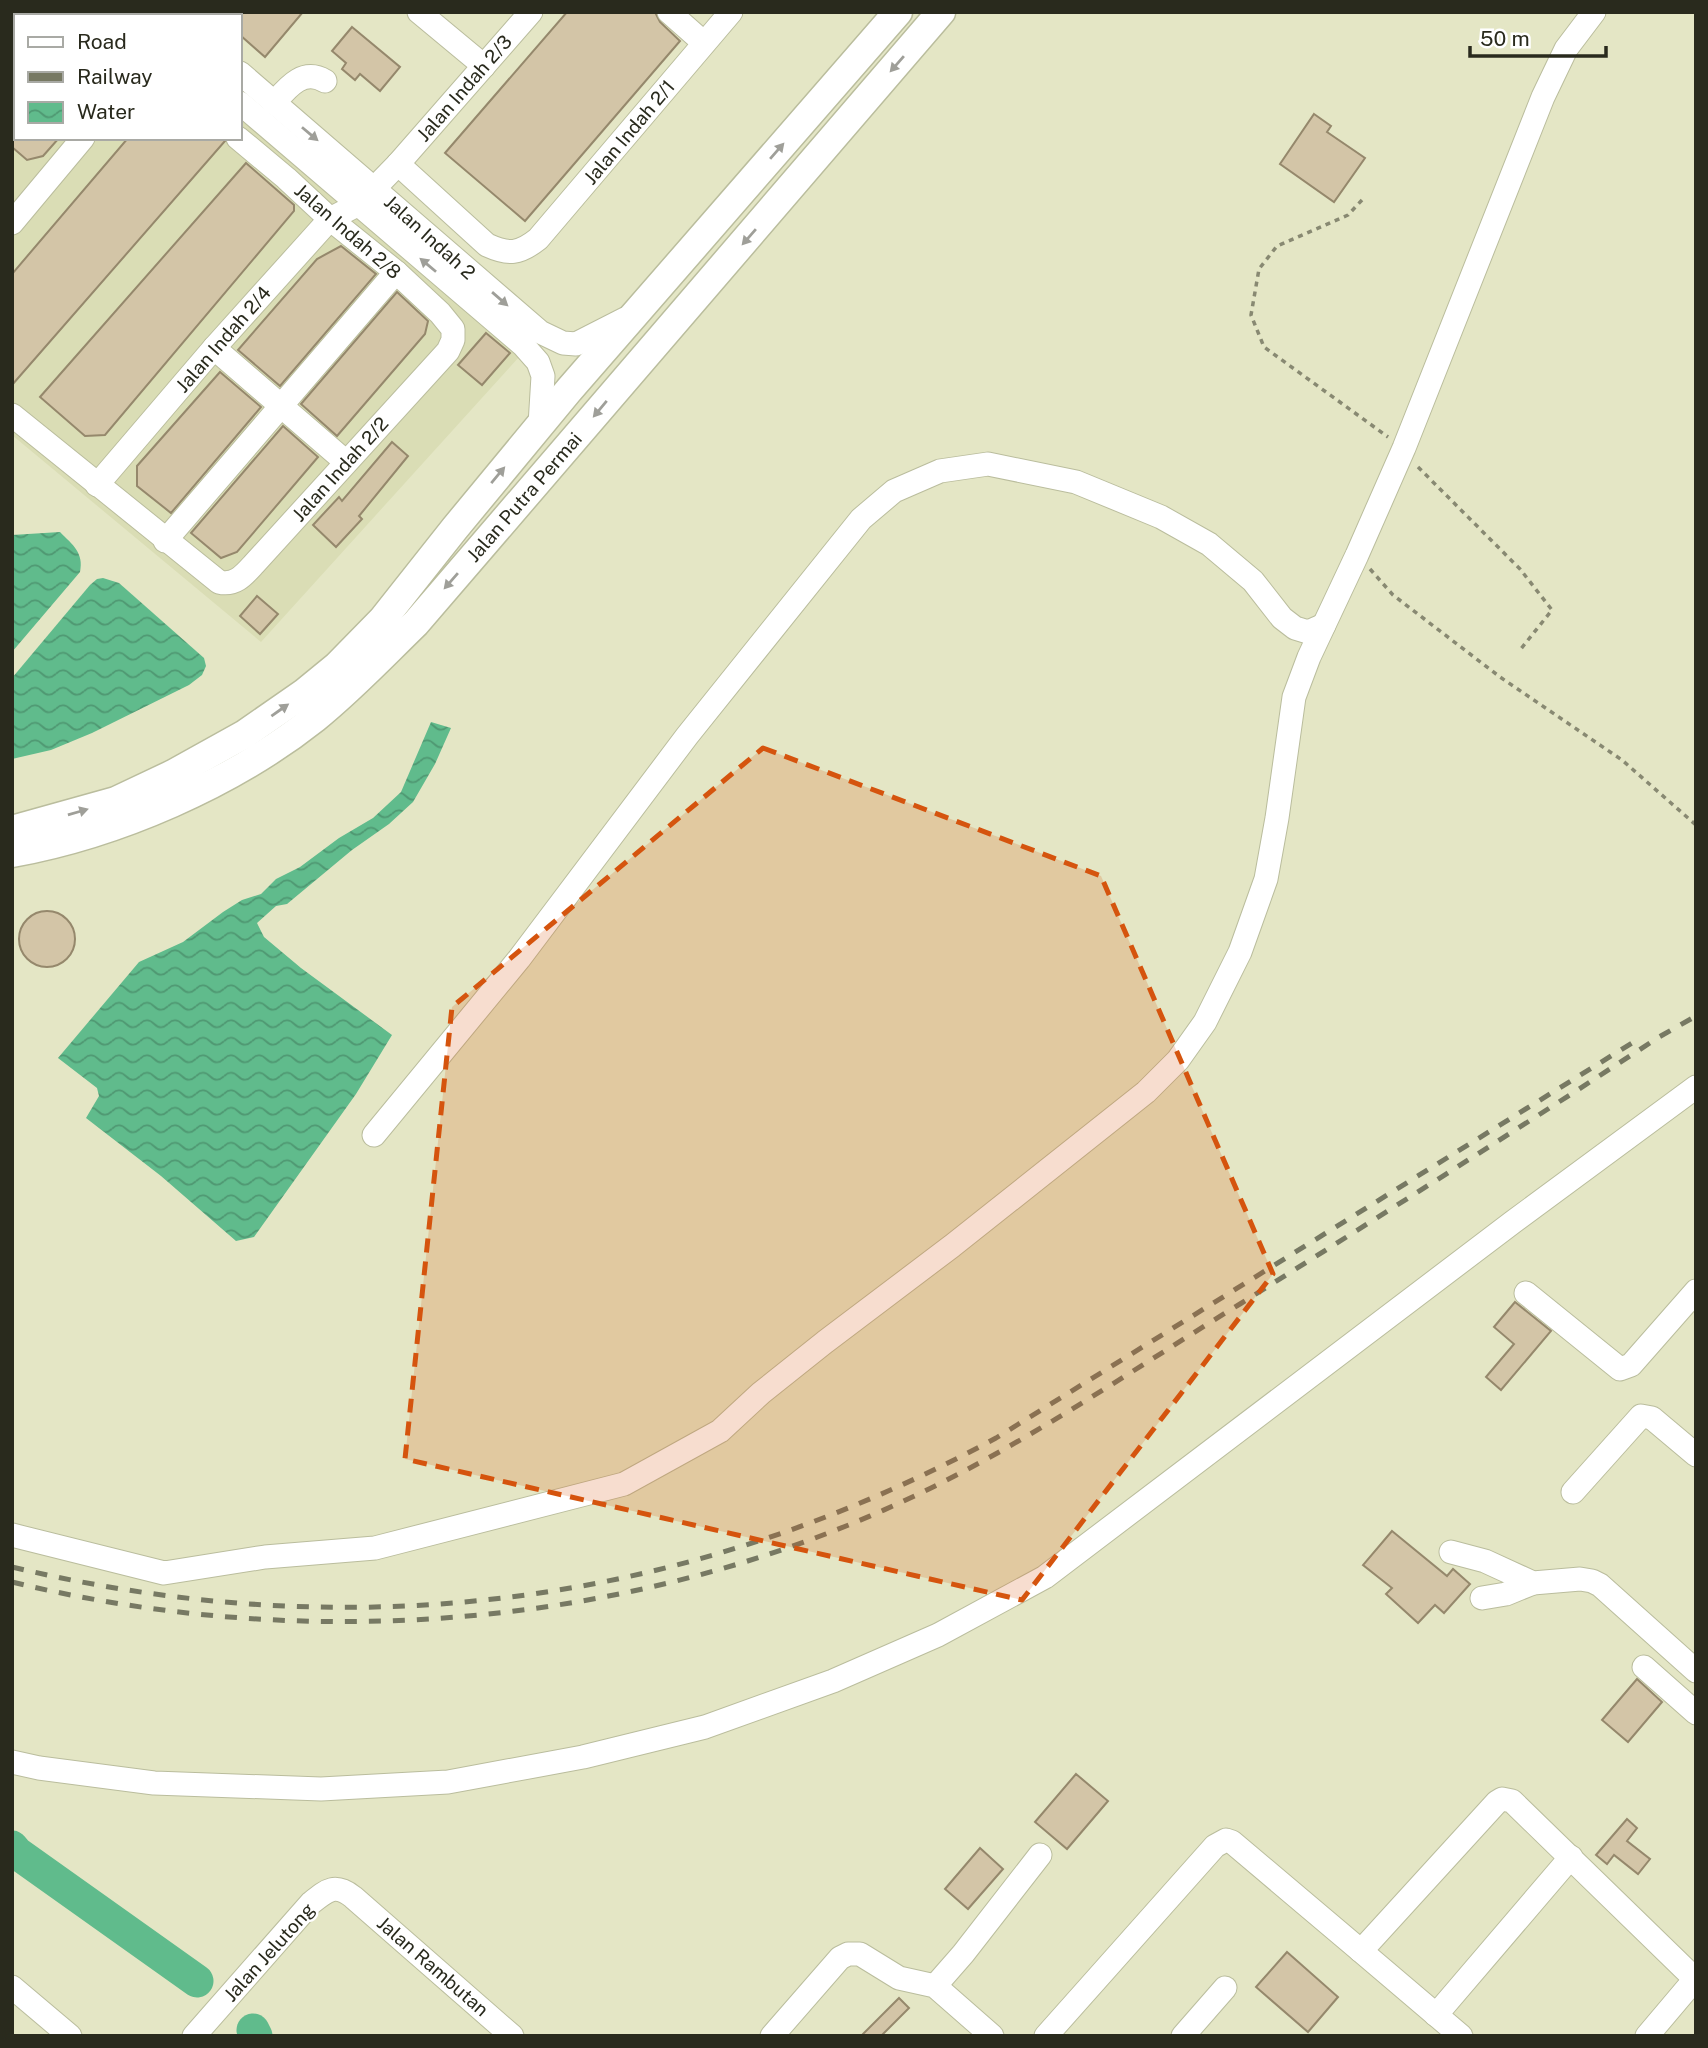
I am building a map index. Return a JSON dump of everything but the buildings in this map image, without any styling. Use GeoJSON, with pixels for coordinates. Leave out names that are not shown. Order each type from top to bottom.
{"type":"FeatureCollection","features":[{"type":"Feature","properties":{"kind":"main road","name":"Jalan Putra Permai"},"geometry":{"type":"LineString","coordinates":[[12,830],[116,801],[150,785],[245,734],[337,666],[383,619],[455,528],[635,313],[898,12]]}},
{"type":"Feature","properties":{"kind":"main road","name":"Jalan Putra Permai"},"geometry":{"type":"LineString","coordinates":[[12,853],[43,848],[106,830],[187,796],[265,752],[314,719],[355,683],[424,613],[941,12]]}},
{"type":"Feature","properties":{"kind":"street"},"geometry":{"type":"LineString","coordinates":[[419,12],[484,66]]}},
{"type":"Feature","properties":{"kind":"street","name":"Jalan Indah 2/3"},"geometry":{"type":"LineString","coordinates":[[367,196],[531,12]]}},
{"type":"Feature","properties":{"kind":"street"},"geometry":{"type":"LineString","coordinates":[[669,12],[704,43]]}},
{"type":"Feature","properties":{"kind":"street","name":"Jalan Indah 2/1"},"geometry":{"type":"LineString","coordinates":[[398,164],[487,245],[501,251],[524,250],[538,239],[731,12]]}},
{"type":"Feature","properties":{"kind":"street"},"geometry":{"type":"LineString","coordinates":[[12,1535],[164,1573],[265,1557],[375,1548],[624,1484],[720,1431],[761,1393],[825,1342],[952,1247],[1146,1092],[1178,1060],[1205,1022],[1240,951],[1266,879],[1294,697],[1309,656],[1404,448],[1543,97],[1566,48],[1594,12]]}},
{"type":"Feature","properties":{"kind":"street","name":"Jalan Indah 2"},"geometry":{"type":"LineString","coordinates":[[242,76],[274,103],[538,362],[543,383],[540,425]]}},
{"type":"Feature","properties":{"kind":"street"},"geometry":{"type":"LineString","coordinates":[[274,103],[290,84],[301,78],[317,77],[325,81]]}},
{"type":"Feature","properties":{"kind":"street","name":"Jalan Indah 2"},"geometry":{"type":"LineString","coordinates":[[242,104],[367,196],[540,332],[564,343],[576,344],[635,313]]}},
{"type":"Feature","properties":{"kind":"street"},"geometry":{"type":"LineString","coordinates":[[12,223],[21,196],[81,140]]}},
{"type":"Feature","properties":{"kind":"street","name":"Jalan Indah 2/8"},"geometry":{"type":"LineString","coordinates":[[240,140],[286,177],[330,219],[396,272],[447,320],[453,329]]}},
{"type":"Feature","properties":{"kind":"street","name":"Jalan Indah 2/4"},"geometry":{"type":"LineString","coordinates":[[97,485],[214,348],[330,219],[367,196]]}},
{"type":"Feature","properties":{"kind":"street"},"geometry":{"type":"LineString","coordinates":[[12,415],[165,541],[396,272]]}},
{"type":"Feature","properties":{"kind":"street","name":"Jalan Indah 2/2"},"geometry":{"type":"LineString","coordinates":[[165,541],[219,582],[228,584],[244,575],[448,351],[453,340],[453,329]]}},
{"type":"Feature","properties":{"kind":"street"},"geometry":{"type":"LineString","coordinates":[[214,348],[346,462]]}},
{"type":"Feature","properties":{"kind":"street"},"geometry":{"type":"LineString","coordinates":[[374,1135],[519,959],[687,736],[861,519],[894,491],[940,471],[988,464],[1076,482],[1161,517],[1209,544],[1253,581],[1282,618],[1295,628],[1307,632],[1324,625]]}},
{"type":"Feature","properties":{"kind":"street"},"geometry":{"type":"LineString","coordinates":[[12,1762],[154,1783],[321,1789],[448,1782],[583,1757],[705,1727],[833,1681],[938,1635],[1045,1577],[1513,1222],[1696,1087]]}},
{"type":"Feature","properties":{"kind":"street"},"geometry":{"type":"LineString","coordinates":[[1526,1293],[1620,1368],[1630,1365],[1696,1291]]}},
{"type":"Feature","properties":{"kind":"street"},"geometry":{"type":"LineString","coordinates":[[1573,1492],[1641,1416],[1652,1418],[1696,1455]]}},
{"type":"Feature","properties":{"kind":"street"},"geometry":{"type":"LineString","coordinates":[[1451,1552],[1485,1561],[1533,1583]]}},
{"type":"Feature","properties":{"kind":"street"},"geometry":{"type":"LineString","coordinates":[[1482,1598],[1506,1594],[1533,1583],[1580,1578],[1592,1581],[1696,1671]]}},
{"type":"Feature","properties":{"kind":"street"},"geometry":{"type":"LineString","coordinates":[[1644,1667],[1696,1713]]}},
{"type":"Feature","properties":{"kind":"street"},"geometry":{"type":"LineString","coordinates":[[1361,1951],[1502,1799],[1512,1801],[1696,1978],[1647,2036]]}},
{"type":"Feature","properties":{"kind":"street"},"geometry":{"type":"LineString","coordinates":[[1046,2036],[1215,1846],[1226,1840],[1268,1871],[1461,2036]]}},
{"type":"Feature","properties":{"kind":"street"},"geometry":{"type":"LineString","coordinates":[[935,1986],[1040,1855]]}},
{"type":"Feature","properties":{"kind":"street"},"geometry":{"type":"LineString","coordinates":[[1436,2015],[1571,1857]]}},
{"type":"Feature","properties":{"kind":"street","name":"Jalan Jelutong"},"geometry":{"type":"LineString","coordinates":[[194,2036],[312,1903],[335,1889],[344,1890],[353,1896]]}},
{"type":"Feature","properties":{"kind":"street","name":"Jalan Rambutan"},"geometry":{"type":"LineString","coordinates":[[353,1896],[512,2036]]}},
{"type":"Feature","properties":{"kind":"street"},"geometry":{"type":"LineString","coordinates":[[772,2036],[840,1958],[848,1954],[860,1954],[899,1978],[935,1986],[992,2036]]}},
{"type":"Feature","properties":{"kind":"street"},"geometry":{"type":"LineString","coordinates":[[12,1987],[70,2036]]}},
{"type":"Feature","properties":{"kind":"street"},"geometry":{"type":"LineString","coordinates":[[1183,2036],[1225,1989]]}},
{"type":"Feature","properties":{"kind":"path"},"geometry":{"type":"LineString","coordinates":[[1362,201],[1348,215],[1277,246],[1259,269],[1251,315],[1264,347],[1404,448],[1422,472],[1520,569],[1552,610],[1520,650]]}},
{"type":"Feature","properties":{"kind":"path"},"geometry":{"type":"LineString","coordinates":[[1357,555],[1393,595],[1500,677],[1622,760],[1696,825]]}},
{"type":"Feature","properties":{"kind":"highlighted area"},"geometry":{"type":"Polygon","coordinates":[[[763,748],[1101,876],[1273,1274],[1022,1600],[405,1459],[452,1007],[763,748]]]}},
{"type":"Feature","properties":{"kind":"shaded area"},"geometry":{"type":"Polygon","coordinates":[[[12,12],[118,14],[14,14],[14,140],[242,140],[242,120],[519,357],[261,642],[12,435],[12,12]]]}},
{"type":"Feature","properties":{"kind":"water"},"geometry":{"type":"Polygon","coordinates":[[[60,532],[79,554],[80,572],[12,652],[12,535],[60,532]]]}},
{"type":"Feature","properties":{"kind":"water"},"geometry":{"type":"Polygon","coordinates":[[[103,578],[119,583],[204,658],[206,666],[202,675],[189,685],[92,733],[51,750],[12,759],[12,678],[90,585],[103,578]]]}},
{"type":"Feature","properties":{"kind":"water"},"geometry":{"type":"Polygon","coordinates":[[[431,722],[451,728],[435,764],[413,802],[287,904],[276,906],[257,923],[264,937],[301,968],[392,1035],[356,1094],[254,1237],[236,1241],[161,1176],[86,1118],[99,1096],[97,1088],[58,1058],[139,962],[183,942],[242,900],[261,894],[276,879],[300,867],[339,838],[373,818],[401,792],[431,722]]]}},
{"type":"Feature","properties":{"kind":"waterway"},"geometry":{"type":"LineString","coordinates":[[12,1847],[197,1981]]}},
{"type":"Feature","properties":{"kind":"waterway"},"geometry":{"type":"LineString","coordinates":[[253,2030],[256,2036]]}},
{"type":"Feature","properties":{"kind":"railway"},"geometry":{"type":"LineString","coordinates":[[12,1582],[127,1605],[244,1618],[361,1621],[479,1615],[595,1599],[710,1572],[821,1536],[929,1489],[1048,1424],[1696,1016]]}},
{"type":"Feature","properties":{"kind":"railway"},"geometry":{"type":"LineString","coordinates":[[12,1567],[140,1592],[267,1605],[392,1607],[516,1596],[639,1574],[760,1541],[879,1495],[996,1438],[1640,1038]]}}]}
